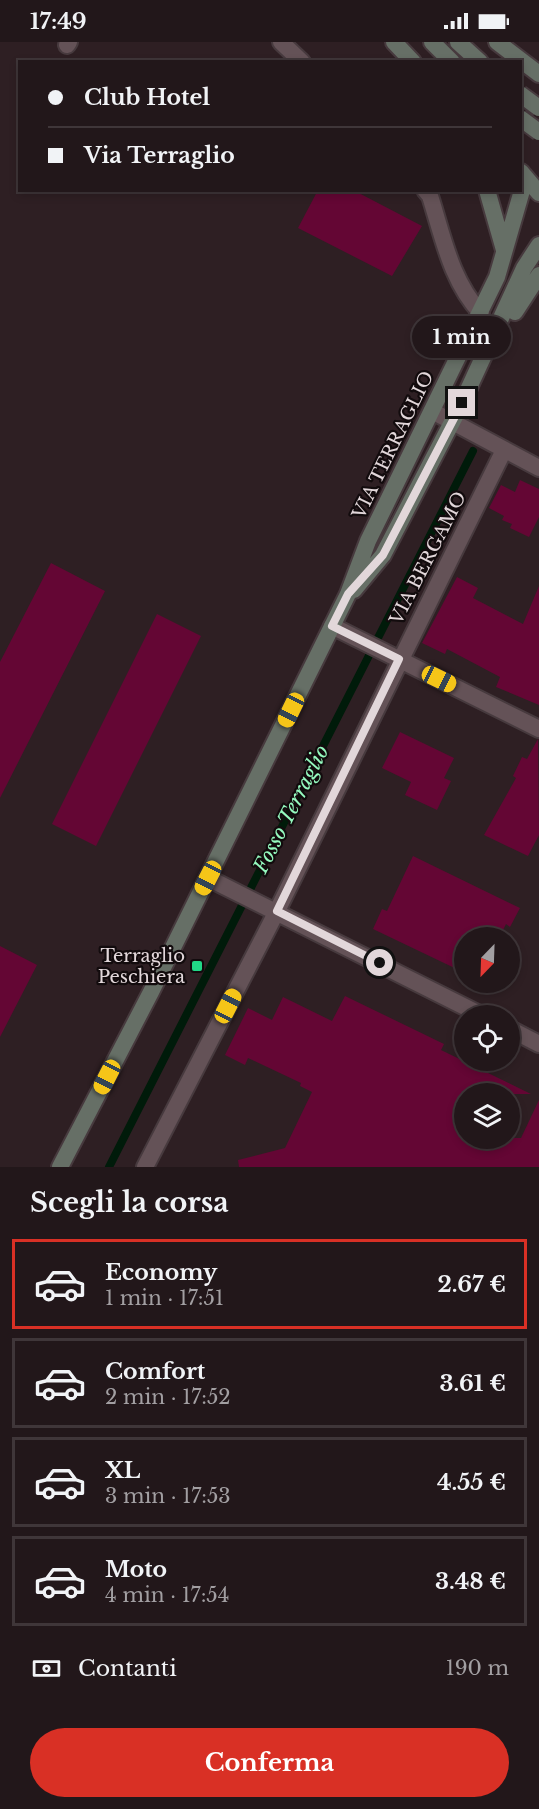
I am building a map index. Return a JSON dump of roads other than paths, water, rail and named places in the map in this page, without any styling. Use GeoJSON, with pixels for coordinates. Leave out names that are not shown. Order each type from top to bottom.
{"type":"FeatureCollection","features":[{"type":"Feature","properties":{"kind":"main road"},"geometry":{"type":"LineString","coordinates":[[394,42],[410,59]]}},
{"type":"Feature","properties":{"kind":"main road"},"geometry":{"type":"LineString","coordinates":[[432,42],[450,60]]}},
{"type":"Feature","properties":{"kind":"main road"},"geometry":{"type":"LineString","coordinates":[[458,42],[478,60]]}},
{"type":"Feature","properties":{"kind":"main road"},"geometry":{"type":"LineString","coordinates":[[497,42],[521,60]]}},
{"type":"Feature","properties":{"kind":"main road"},"geometry":{"type":"LineString","coordinates":[[522,61],[539,74]]}},
{"type":"Feature","properties":{"kind":"main road"},"geometry":{"type":"LineString","coordinates":[[522,95],[539,106],[522,126]]}},
{"type":"Feature","properties":{"kind":"main road"},"geometry":{"type":"LineString","coordinates":[[522,119],[539,132]]}},
{"type":"Feature","properties":{"kind":"main road"},"geometry":{"type":"LineString","coordinates":[[523,175],[539,193]]}},
{"type":"Feature","properties":{"kind":"main road"},"geometry":{"type":"LineString","coordinates":[[488,192],[505,255]]}},
{"type":"Feature","properties":{"kind":"main road","name":"VIA TERRAGLIO"},"geometry":{"type":"LineString","coordinates":[[66,1165],[348,594],[368,541],[481,313],[505,255],[519,192]]}},
{"type":"Feature","properties":{"kind":"main road","name":"VIA TERRAGLIO"},"geometry":{"type":"LineString","coordinates":[[348,594],[383,555],[462,403],[524,268],[539,245]]}},
{"type":"Feature","properties":{"kind":"main road"},"geometry":{"type":"LineString","coordinates":[[462,403],[480,380],[520,300],[539,275]]}},
{"type":"Feature","properties":{"kind":"street"},"geometry":{"type":"LineString","coordinates":[[282,42],[300,60]]}},
{"type":"Feature","properties":{"kind":"street"},"geometry":{"type":"LineString","coordinates":[[427,192],[430,196],[457,279],[467,298],[481,313]]}},
{"type":"Feature","properties":{"kind":"street"},"geometry":{"type":"LineString","coordinates":[[432,411],[539,468]]}},
{"type":"Feature","properties":{"kind":"street","name":"VIA BERGAMO"},"geometry":{"type":"LineString","coordinates":[[145,1167],[277,911],[394,656],[504,450]]}},
{"type":"Feature","properties":{"kind":"street"},"geometry":{"type":"LineString","coordinates":[[332,626],[539,729]]}},
{"type":"Feature","properties":{"kind":"street"},"geometry":{"type":"LineString","coordinates":[[208,878],[461,1005]]}},
{"type":"Feature","properties":{"kind":"street"},"geometry":{"type":"LineString","coordinates":[[520,1034],[539,1044]]}},
{"type":"Feature","properties":{"kind":"waterway","name":"Fosso Terraglio"},"geometry":{"type":"LineString","coordinates":[[109,1167],[473,451]]}},
{"type":"Feature","properties":{"kind":"place","name":"Terraglio Peschiera"},"geometry":{"type":"Point","coordinates":[197,966]}}]}
